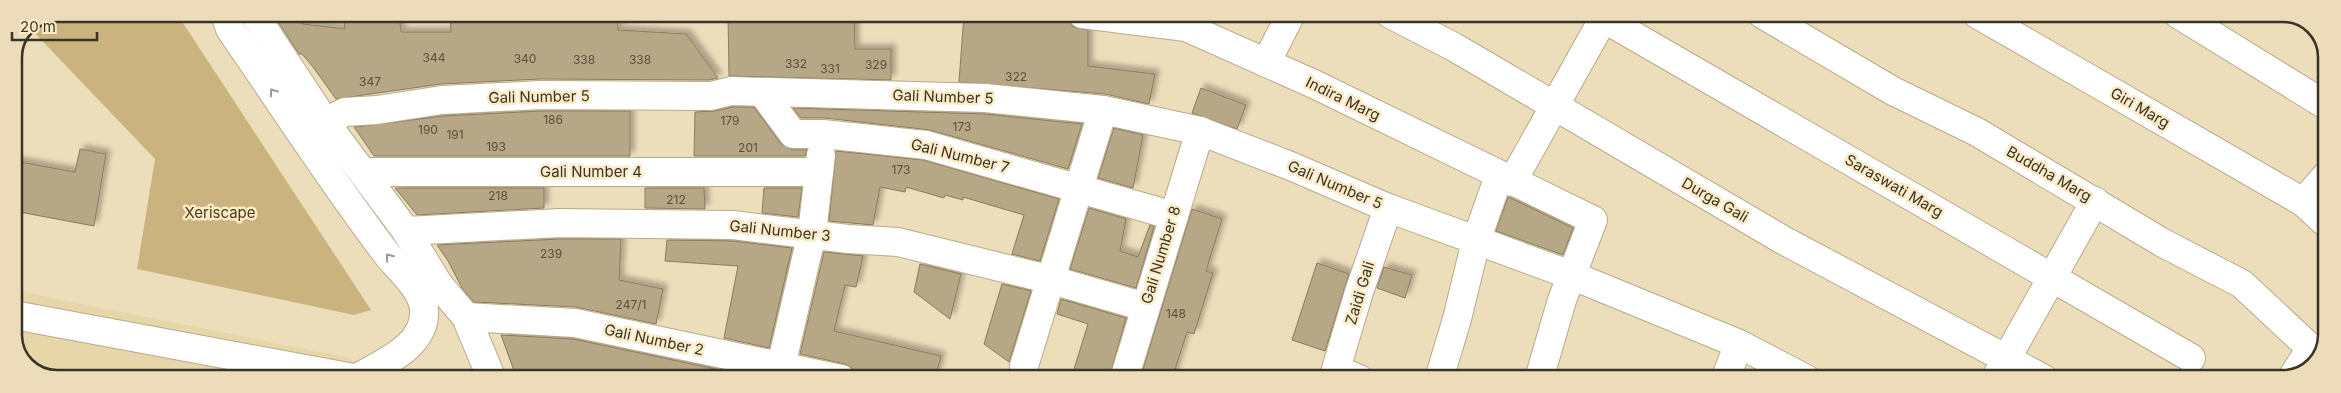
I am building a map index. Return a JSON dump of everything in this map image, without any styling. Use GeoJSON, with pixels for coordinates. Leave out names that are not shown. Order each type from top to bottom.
{"type":"FeatureCollection","features":[{"type":"Feature","properties":{"kind":"street"},"geometry":{"type":"LineString","coordinates":[[228,22],[230,29],[313,127],[363,172],[406,231],[430,290],[422,324],[416,335],[397,355],[372,370]]}},
{"type":"Feature","properties":{"kind":"street"},"geometry":{"type":"LineString","coordinates":[[258,22],[313,127],[386,252],[430,290],[466,317],[488,370]]}},
{"type":"Feature","properties":{"kind":"street","name":"Indira Marg"},"geometry":{"type":"LineString","coordinates":[[1150,22],[1186,27],[1316,85],[1593,220],[1571,275]]}},
{"type":"Feature","properties":{"kind":"street"},"geometry":{"type":"LineString","coordinates":[[1266,63],[1287,23]]}},
{"type":"Feature","properties":{"kind":"street","name":"Durga Gali"},"geometry":{"type":"LineString","coordinates":[[1407,23],[1454,47],[1555,105],[2000,369]]}},
{"type":"Feature","properties":{"kind":"street"},"geometry":{"type":"LineString","coordinates":[[1442,370],[1457,319],[1476,242],[1506,179],[1555,105],[1598,23]]}},
{"type":"Feature","properties":{"kind":"street","name":"Saraswati Marg"},"geometry":{"type":"LineString","coordinates":[[1615,23],[2051,278],[2192,358]]}},
{"type":"Feature","properties":{"kind":"street","name":"Buddha Marg"},"geometry":{"type":"LineString","coordinates":[[1777,23],[1893,91],[1977,132],[2096,201],[2163,243],[2242,284],[2315,352]]}},
{"type":"Feature","properties":{"kind":"street","name":"Giri Marg"},"geometry":{"type":"LineString","coordinates":[[1993,23],[2303,202],[2318,216]]}},
{"type":"Feature","properties":{"kind":"street"},"geometry":{"type":"LineString","coordinates":[[2193,23],[2318,100]]}},
{"type":"Feature","properties":{"kind":"street","name":"Gali Number 5"},"geometry":{"type":"LineString","coordinates":[[313,127],[345,112],[377,110],[442,100],[541,95],[710,96],[731,91],[984,98],[1103,110],[1200,131],[1293,167],[1388,208],[1476,242],[1571,275],[1739,344],[1789,370]]}},
{"type":"Feature","properties":{"kind":"street","name":"Gali Number 7"},"geometry":{"type":"LineString","coordinates":[[762,92],[793,134],[823,134],[926,145],[1174,216]]}},
{"type":"Feature","properties":{"kind":"street"},"geometry":{"type":"LineString","coordinates":[[1024,366],[1103,110]]}},
{"type":"Feature","properties":{"kind":"street","name":"Gali Number 8"},"geometry":{"type":"LineString","coordinates":[[1127,370],[1200,131]]}},
{"type":"Feature","properties":{"kind":"street"},"geometry":{"type":"LineString","coordinates":[[780,370],[812,233],[823,134]]}},
{"type":"Feature","properties":{"kind":"street","name":"Gali Number 4"},"geometry":{"type":"LineString","coordinates":[[363,172],[819,172]]}},
{"type":"Feature","properties":{"kind":"street"},"geometry":{"type":"LineString","coordinates":[[2303,202],[2318,185]]}},
{"type":"Feature","properties":{"kind":"street"},"geometry":{"type":"LineString","coordinates":[[2000,369],[2096,201]]}},
{"type":"Feature","properties":{"kind":"street","name":"Zaidi Gali"},"geometry":{"type":"LineString","coordinates":[[1344,370],[1359,292],[1388,208]]}},
{"type":"Feature","properties":{"kind":"street","name":"Gali Number 3"},"geometry":{"type":"LineString","coordinates":[[406,231],[560,223],[734,225],[812,233],[848,239],[898,242],[1052,280],[1145,307]]}},
{"type":"Feature","properties":{"kind":"street"},"geometry":{"type":"LineString","coordinates":[[1542,370],[1571,275]]}},
{"type":"Feature","properties":{"kind":"street"},"geometry":{"type":"LineString","coordinates":[[23,317],[314,370]]}},
{"type":"Feature","properties":{"kind":"street","name":"Gali Number 2"},"geometry":{"type":"LineString","coordinates":[[466,317],[575,323],[767,370]]}},
{"type":"Feature","properties":{"kind":"street"},"geometry":{"type":"LineString","coordinates":[[1729,370],[1739,344]]}},
{"type":"Feature","properties":{"kind":"street"},"geometry":{"type":"LineString","coordinates":[[2304,364],[2314,354]]}},
{"type":"Feature","properties":{"kind":"shaded area"},"geometry":{"type":"Polygon","coordinates":[[[23,292],[349,358],[362,370],[46,369],[36,363],[25,349],[23,342],[23,292]]]}},
{"type":"Feature","properties":{"kind":"green space","name":"Xeriscape"},"geometry":{"type":"Polygon","coordinates":[[[57,22],[182,22],[371,310],[354,315],[137,269],[155,159],[34,32],[38,28],[57,22]]]}},
{"type":"Feature","properties":{"kind":"building"},"geometry":{"type":"Polygon","coordinates":[[[278,22],[302,22],[303,24],[345,29],[344,22],[400,22],[401,32],[451,32],[450,22],[618,22],[618,30],[686,34],[718,78],[709,80],[540,79],[441,84],[336,99],[313,67],[302,54],[299,54],[278,22]]]}},
{"type":"Feature","properties":{"kind":"building"},"geometry":{"type":"Polygon","coordinates":[[[728,22],[854,22],[855,49],[891,49],[891,80],[729,76],[728,22]]]}},
{"type":"Feature","properties":{"kind":"building"},"geometry":{"type":"Polygon","coordinates":[[[963,22],[1070,22],[1073,27],[1088,30],[1088,66],[1155,74],[1149,104],[1105,94],[959,82],[963,22]]]}},
{"type":"Feature","properties":{"kind":"building"},"geometry":{"type":"Polygon","coordinates":[[[1201,88],[1246,105],[1237,129],[1192,113],[1201,88]]]}},
{"type":"Feature","properties":{"kind":"building"},"geometry":{"type":"Polygon","coordinates":[[[733,107],[754,107],[781,144],[793,150],[807,150],[805,156],[694,156],[695,112],[715,111],[733,107]]]}},
{"type":"Feature","properties":{"kind":"building"},"geometry":{"type":"Polygon","coordinates":[[[793,108],[984,114],[1082,124],[1068,169],[930,130],[825,118],[801,118],[793,108]]]}},
{"type":"Feature","properties":{"kind":"building"},"geometry":{"type":"Polygon","coordinates":[[[541,111],[630,111],[630,156],[374,156],[354,127],[444,116],[541,111]]]}},
{"type":"Feature","properties":{"kind":"building"},"geometry":{"type":"Polygon","coordinates":[[[1114,128],[1143,135],[1133,188],[1098,178],[1114,128]]]}},
{"type":"Feature","properties":{"kind":"building"},"geometry":{"type":"Polygon","coordinates":[[[80,149],[106,154],[94,226],[23,213],[23,163],[75,172],[80,149]]]}},
{"type":"Feature","properties":{"kind":"building"},"geometry":{"type":"Polygon","coordinates":[[[836,151],[923,160],[1059,199],[1040,261],[1012,254],[1024,215],[963,197],[963,200],[945,195],[944,198],[906,187],[905,192],[880,187],[873,225],[829,221],[836,151]]]}},
{"type":"Feature","properties":{"kind":"building"},"geometry":{"type":"Polygon","coordinates":[[[395,188],[544,188],[544,208],[417,215],[395,188]]]}},
{"type":"Feature","properties":{"kind":"building"},"geometry":{"type":"Polygon","coordinates":[[[645,188],[704,188],[705,209],[645,208],[645,188]]]}},
{"type":"Feature","properties":{"kind":"building"},"geometry":{"type":"Polygon","coordinates":[[[764,188],[802,188],[798,217],[762,213],[764,188]]]}},
{"type":"Feature","properties":{"kind":"building"},"geometry":{"type":"Polygon","coordinates":[[[1508,197],[1573,228],[1563,255],[1496,231],[1508,197]]]}},
{"type":"Feature","properties":{"kind":"building"},"geometry":{"type":"Polygon","coordinates":[[[1089,208],[1126,219],[1120,251],[1138,257],[1150,225],[1154,227],[1136,288],[1070,269],[1089,208]]]}},
{"type":"Feature","properties":{"kind":"building"},"geometry":{"type":"Polygon","coordinates":[[[1192,209],[1222,219],[1206,271],[1213,273],[1194,334],[1187,332],[1175,370],[1143,370],[1192,209]]]}},
{"type":"Feature","properties":{"kind":"building"},"geometry":{"type":"Polygon","coordinates":[[[560,239],[621,239],[619,280],[663,289],[656,324],[576,307],[474,302],[462,288],[437,245],[560,239]]]}},
{"type":"Feature","properties":{"kind":"building"},"geometry":{"type":"Polygon","coordinates":[[[667,240],[732,241],[792,248],[769,348],[724,338],[738,266],[665,261],[667,240]]]}},
{"type":"Feature","properties":{"kind":"building"},"geometry":{"type":"Polygon","coordinates":[[[824,252],[863,256],[856,287],[845,285],[834,331],[941,356],[937,370],[853,370],[845,364],[800,354],[824,252]]]}},
{"type":"Feature","properties":{"kind":"building"},"geometry":{"type":"Polygon","coordinates":[[[1317,263],[1349,274],[1325,351],[1292,340],[1317,263]]]}},
{"type":"Feature","properties":{"kind":"building"},"geometry":{"type":"Polygon","coordinates":[[[920,264],[961,274],[950,319],[914,292],[920,264]]]}},
{"type":"Feature","properties":{"kind":"building"},"geometry":{"type":"Polygon","coordinates":[[[1384,267],[1412,275],[1405,298],[1377,288],[1384,267]]]}},
{"type":"Feature","properties":{"kind":"building"},"geometry":{"type":"Polygon","coordinates":[[[1002,284],[1031,291],[1009,362],[984,344],[1002,284]]]}},
{"type":"Feature","properties":{"kind":"building"},"geometry":{"type":"Polygon","coordinates":[[[1061,299],[1126,318],[1112,370],[1074,370],[1088,324],[1057,314],[1061,299]]]}},
{"type":"Feature","properties":{"kind":"building"},"geometry":{"type":"Polygon","coordinates":[[[501,335],[573,339],[720,370],[514,370],[501,335]]]}}]}
